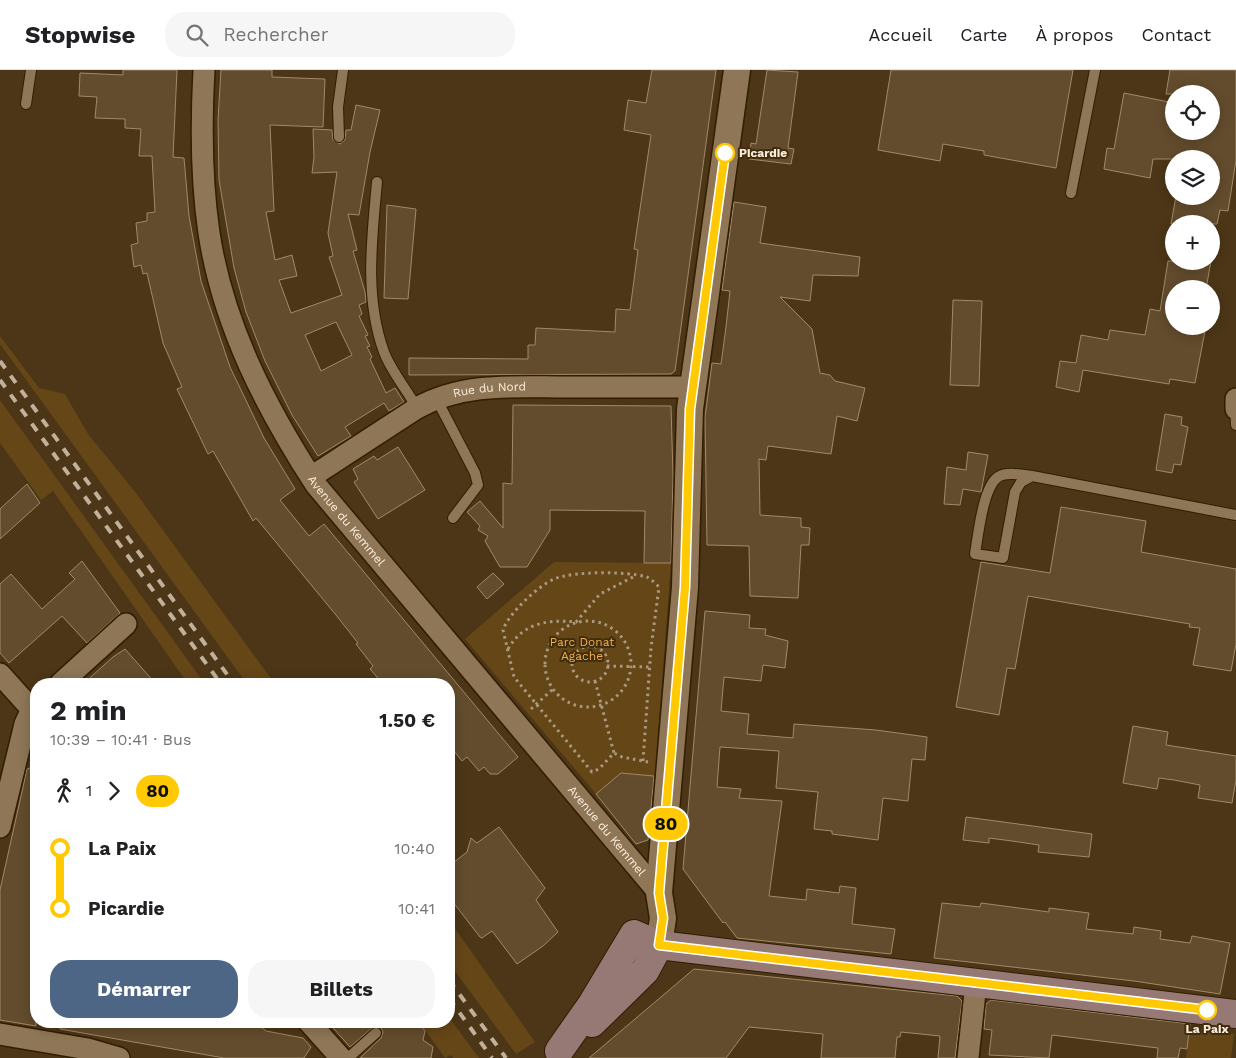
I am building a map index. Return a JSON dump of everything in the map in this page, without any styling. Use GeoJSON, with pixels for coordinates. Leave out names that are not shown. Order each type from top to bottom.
{"type":"FeatureCollection","features":[{"type":"Feature","properties":{"kind":"main road"},"geometry":{"type":"LineString","coordinates":[[555,1054],[592,1004],[634,934],[659,945],[1236,1014]]}},
{"type":"Feature","properties":{"kind":"main road"},"geometry":{"type":"LineString","coordinates":[[555,1054],[584,1030],[645,972],[659,945]]}},
{"type":"Feature","properties":{"kind":"street","name":"Avenue du Kemmel"},"geometry":{"type":"LineString","coordinates":[[204,70],[202,144],[209,234],[229,316],[252,374],[272,414],[310,477],[659,893]]}},
{"type":"Feature","properties":{"kind":"street"},"geometry":{"type":"LineString","coordinates":[[659,945],[663,918],[659,893],[685,587],[688,441],[692,387],[737,70]]}},
{"type":"Feature","properties":{"kind":"street","name":"Rue du Nord"},"geometry":{"type":"LineString","coordinates":[[310,477],[427,403],[469,389],[500,387],[692,387]]}},
{"type":"Feature","properties":{"kind":"street"},"geometry":{"type":"LineString","coordinates":[[67,678],[126,624]]}},
{"type":"Feature","properties":{"kind":"street"},"geometry":{"type":"LineString","coordinates":[[0,674],[30,705]]}},
{"type":"Feature","properties":{"kind":"street"},"geometry":{"type":"LineString","coordinates":[[0,827],[22,735],[30,720]]}},
{"type":"Feature","properties":{"kind":"street"},"geometry":{"type":"LineString","coordinates":[[634,934],[659,893]]}},
{"type":"Feature","properties":{"kind":"street"},"geometry":{"type":"LineString","coordinates":[[968,1058],[976,983]]}},
{"type":"Feature","properties":{"kind":"street"},"geometry":{"type":"LineString","coordinates":[[314,1028],[341,1058]]}},
{"type":"Feature","properties":{"kind":"street"},"geometry":{"type":"LineString","coordinates":[[0,1034],[88,1049],[119,1058]]}},
{"type":"Feature","properties":{"kind":"lane"},"geometry":{"type":"LineString","coordinates":[[26,104],[31,70]]}},
{"type":"Feature","properties":{"kind":"lane"},"geometry":{"type":"LineString","coordinates":[[339,137],[338,107],[343,70]]}},
{"type":"Feature","properties":{"kind":"lane"},"geometry":{"type":"LineString","coordinates":[[1071,193],[1095,70]]}},
{"type":"Feature","properties":{"kind":"lane"},"geometry":{"type":"LineString","coordinates":[[377,182],[372,246],[372,303],[384,353],[427,403],[475,474],[478,485],[453,518]]}},
{"type":"Feature","properties":{"kind":"lane"},"geometry":{"type":"LineString","coordinates":[[1236,403],[1236,425]]}},
{"type":"Feature","properties":{"kind":"lane"},"geometry":{"type":"LineString","coordinates":[[1032,476],[1021,482],[1014,492],[1003,558],[975,554],[986,499],[992,484],[999,476],[1012,474],[1032,476],[1236,515]]}},
{"type":"Feature","properties":{"kind":"lane"},"geometry":{"type":"LineString","coordinates":[[348,1058],[376,1033]]}},
{"type":"Feature","properties":{"kind":"path"},"geometry":{"type":"LineString","coordinates":[[614,753],[599,770],[592,772],[514,677],[503,630],[505,624],[514,611],[553,579],[569,575],[621,573],[649,578],[658,587],[643,761]]}},
{"type":"Feature","properties":{"kind":"path"},"geometry":{"type":"LineString","coordinates":[[507,650],[513,639],[532,624],[556,620],[576,622],[594,620],[607,624],[618,632],[627,644],[632,666],[626,687],[616,699],[601,706],[588,708],[573,705],[560,697],[553,689],[545,671],[545,656],[549,643],[557,633],[576,622],[600,594],[636,575]]}},
{"type":"Feature","properties":{"kind":"path"},"geometry":{"type":"LineString","coordinates":[[584,646],[596,647],[605,654],[607,666],[602,676],[595,681],[586,681],[576,676],[572,665],[574,654],[584,646]]}},
{"type":"Feature","properties":{"kind":"path"},"geometry":{"type":"LineString","coordinates":[[607,666],[678,668]]}},
{"type":"Feature","properties":{"kind":"path"},"geometry":{"type":"LineString","coordinates":[[595,681],[614,753],[622,757],[671,764]]}},
{"type":"Feature","properties":{"kind":"path"},"geometry":{"type":"LineString","coordinates":[[515,722],[553,689]]}},
{"type":"Feature","properties":{"kind":"green space"},"geometry":{"type":"Polygon","coordinates":[[[0,336],[39,388],[65,394],[88,434],[136,493],[271,678],[243,678],[0,344],[0,336]]]}},
{"type":"Feature","properties":{"kind":"green space"},"geometry":{"type":"Polygon","coordinates":[[[0,400],[201,678],[184,678],[53,491],[41,500],[0,443],[0,400]]]}},
{"type":"Feature","properties":{"kind":"green space","name":"Parc Donat Agache"},"geometry":{"type":"Polygon","coordinates":[[[554,562],[671,563],[655,776],[621,773],[596,794],[465,639],[554,562]]]}},
{"type":"Feature","properties":{"kind":"green space"},"geometry":{"type":"Polygon","coordinates":[[[455,929],[535,1042],[516,1054],[455,971],[455,929]]]}},
{"type":"Feature","properties":{"kind":"green space"},"geometry":{"type":"Polygon","coordinates":[[[455,1025],[479,1058],[453,1058],[451,1055],[445,1058],[424,1028],[455,1028],[455,1025]]]}},
{"type":"Feature","properties":{"kind":"green space"},"geometry":{"type":"Polygon","coordinates":[[[1190,1027],[1234,1034],[1231,1058],[1186,1058],[1190,1027]]]}},
{"type":"Feature","properties":{"kind":"building"},"geometry":{"type":"Polygon","coordinates":[[[123,70],[177,70],[173,157],[184,158],[189,216],[201,281],[230,367],[264,438],[295,489],[280,500],[309,536],[324,524],[452,678],[378,678],[370,669],[373,666],[356,644],[358,643],[336,615],[256,518],[253,521],[213,451],[208,454],[177,389],[182,387],[163,343],[147,273],[143,274],[141,265],[134,267],[131,245],[138,243],[136,223],[147,221],[147,213],[155,212],[152,156],[139,156],[141,129],[125,128],[125,119],[95,118],[97,97],[79,96],[80,73],[123,75],[123,70]]]}},
{"type":"Feature","properties":{"kind":"building"},"geometry":{"type":"Polygon","coordinates":[[[221,70],[272,70],[272,77],[325,79],[323,127],[270,125],[274,211],[266,212],[275,260],[292,255],[297,276],[279,280],[291,313],[342,295],[329,257],[333,256],[328,233],[337,172],[312,173],[314,157],[313,129],[332,130],[333,140],[340,144],[345,140],[346,130],[351,130],[356,105],[380,110],[370,152],[359,215],[348,214],[357,250],[353,251],[365,292],[366,302],[359,305],[362,314],[359,316],[368,335],[365,336],[370,346],[367,347],[372,357],[370,359],[386,393],[395,388],[404,402],[389,411],[384,403],[345,427],[351,436],[318,456],[292,415],[265,361],[246,312],[234,268],[219,180],[218,120],[221,70]],[[336,322],[305,335],[321,371],[352,355],[336,322]]]}},
{"type":"Feature","properties":{"kind":"building"},"geometry":{"type":"Polygon","coordinates":[[[652,70],[716,70],[675,371],[671,374],[409,375],[409,358],[528,359],[528,345],[535,345],[536,328],[615,332],[616,309],[630,310],[638,250],[634,249],[651,135],[624,130],[628,100],[646,103],[652,70]]]}},
{"type":"Feature","properties":{"kind":"building"},"geometry":{"type":"Polygon","coordinates":[[[767,70],[798,72],[788,148],[794,149],[791,164],[749,159],[751,143],[756,144],[767,70]]]}},
{"type":"Feature","properties":{"kind":"building"},"geometry":{"type":"Polygon","coordinates":[[[891,70],[1073,70],[1056,168],[984,155],[984,151],[943,144],[940,161],[878,150],[891,70]]]}},
{"type":"Feature","properties":{"kind":"building"},"geometry":{"type":"Polygon","coordinates":[[[1170,70],[1236,70],[1236,160],[1228,211],[1220,210],[1219,215],[1173,215],[1174,205],[1220,205],[1220,150],[1165,150],[1165,159],[1153,159],[1150,178],[1104,169],[1107,148],[1114,149],[1124,93],[1165,101],[1165,140],[1220,140],[1220,85],[1168,85],[1170,70]]]}},
{"type":"Feature","properties":{"kind":"building"},"geometry":{"type":"Polygon","coordinates":[[[734,202],[766,207],[760,243],[860,257],[858,276],[813,275],[810,301],[780,297],[812,329],[820,373],[830,375],[835,381],[865,388],[857,421],[837,416],[831,454],[768,446],[766,460],[759,459],[760,515],[801,518],[801,527],[810,528],[809,545],[801,545],[798,598],[750,596],[749,546],[707,545],[705,417],[712,363],[721,364],[726,327],[730,291],[722,290],[734,202]]]}},
{"type":"Feature","properties":{"kind":"building"},"geometry":{"type":"Polygon","coordinates":[[[387,205],[416,209],[408,299],[384,298],[387,205]]]}},
{"type":"Feature","properties":{"kind":"building"},"geometry":{"type":"Polygon","coordinates":[[[1167,270],[1209,270],[1208,280],[1165,280],[1165,335],[1204,335],[1195,383],[1170,379],[1169,384],[1083,370],[1079,392],[1056,387],[1060,361],[1076,363],[1081,335],[1108,340],[1110,330],[1145,335],[1150,309],[1160,311],[1167,270]]]}},
{"type":"Feature","properties":{"kind":"building"},"geometry":{"type":"Polygon","coordinates":[[[953,300],[982,301],[979,386],[950,385],[953,300]]]}},
{"type":"Feature","properties":{"kind":"building"},"geometry":{"type":"Polygon","coordinates":[[[513,405],[671,406],[673,476],[671,563],[644,563],[645,511],[550,510],[550,530],[527,567],[500,567],[485,541],[488,536],[478,530],[480,526],[467,512],[480,501],[503,528],[503,483],[512,484],[513,405]]]}},
{"type":"Feature","properties":{"kind":"building"},"geometry":{"type":"Polygon","coordinates":[[[1165,414],[1182,417],[1181,425],[1188,427],[1181,465],[1174,464],[1172,473],[1156,470],[1165,414]]]}},
{"type":"Feature","properties":{"kind":"building"},"geometry":{"type":"Polygon","coordinates":[[[398,447],[425,490],[378,519],[354,482],[358,479],[353,469],[374,456],[377,460],[398,447]]]}},
{"type":"Feature","properties":{"kind":"building"},"geometry":{"type":"Polygon","coordinates":[[[968,452],[988,455],[981,492],[963,489],[960,505],[944,504],[947,467],[966,470],[968,452]]]}},
{"type":"Feature","properties":{"kind":"building"},"geometry":{"type":"Polygon","coordinates":[[[27,484],[40,503],[0,539],[0,509],[27,484]]]}},
{"type":"Feature","properties":{"kind":"building"},"geometry":{"type":"Polygon","coordinates":[[[1061,507],[1146,521],[1141,552],[1236,569],[1236,644],[1231,671],[1193,665],[1200,628],[1189,627],[1190,624],[1028,596],[1015,669],[1007,668],[999,715],[956,707],[981,562],[1050,573],[1061,507]]]}},
{"type":"Feature","properties":{"kind":"building"},"geometry":{"type":"Polygon","coordinates":[[[82,561],[120,613],[87,643],[62,616],[9,663],[0,653],[0,584],[11,574],[42,609],[75,579],[69,573],[82,561]]]}},
{"type":"Feature","properties":{"kind":"building"},"geometry":{"type":"Polygon","coordinates":[[[493,573],[504,584],[487,599],[477,587],[493,573]]]}},
{"type":"Feature","properties":{"kind":"building"},"geometry":{"type":"Polygon","coordinates":[[[705,611],[750,615],[749,628],[766,629],[765,635],[788,641],[785,668],[763,665],[761,681],[724,677],[721,711],[749,714],[747,734],[793,738],[794,724],[876,730],[927,737],[925,760],[912,759],[908,801],[883,798],[878,840],[832,834],[832,831],[814,829],[818,792],[776,788],[779,751],[720,747],[717,787],[741,789],[739,798],[782,801],[769,896],[806,900],[807,889],[839,893],[840,886],[856,888],[852,924],[895,929],[891,954],[737,938],[725,922],[723,923],[683,869],[705,611]]]}},
{"type":"Feature","properties":{"kind":"building"},"geometry":{"type":"Polygon","coordinates":[[[125,649],[151,678],[90,678],[125,649]]]}},
{"type":"Feature","properties":{"kind":"building"},"geometry":{"type":"Polygon","coordinates":[[[455,681],[518,757],[498,774],[490,774],[484,767],[479,771],[467,757],[462,761],[455,752],[455,681]]]}},
{"type":"Feature","properties":{"kind":"building"},"geometry":{"type":"Polygon","coordinates":[[[1133,726],[1168,732],[1166,745],[1236,756],[1236,780],[1232,803],[1198,798],[1200,785],[1174,780],[1159,778],[1157,789],[1123,783],[1133,726]]]}},
{"type":"Feature","properties":{"kind":"building"},"geometry":{"type":"Polygon","coordinates":[[[30,768],[30,1025],[0,1020],[0,890],[27,769],[30,768]]]}},
{"type":"Feature","properties":{"kind":"building"},"geometry":{"type":"Polygon","coordinates":[[[621,773],[654,776],[648,840],[636,844],[596,794],[621,773]]]}},
{"type":"Feature","properties":{"kind":"building"},"geometry":{"type":"Polygon","coordinates":[[[966,817],[1092,834],[1089,857],[1038,852],[1039,845],[1012,841],[989,838],[989,843],[963,840],[966,817]]]}},
{"type":"Feature","properties":{"kind":"building"},"geometry":{"type":"Polygon","coordinates":[[[499,827],[545,888],[536,900],[558,932],[543,946],[517,964],[492,931],[482,938],[480,937],[455,905],[455,861],[467,852],[471,838],[477,843],[499,827]]]}},
{"type":"Feature","properties":{"kind":"building"},"geometry":{"type":"Polygon","coordinates":[[[942,903],[980,907],[981,903],[1049,912],[1049,908],[1089,913],[1086,929],[1133,934],[1134,927],[1161,931],[1160,939],[1190,943],[1192,936],[1230,943],[1220,994],[1134,981],[934,958],[942,903]]]}},
{"type":"Feature","properties":{"kind":"building"},"geometry":{"type":"Polygon","coordinates":[[[694,969],[957,996],[962,1001],[955,1058],[938,1058],[940,1036],[901,1032],[900,1037],[897,1037],[895,1058],[821,1058],[823,1034],[749,1027],[726,1058],[589,1058],[694,969]]]}},
{"type":"Feature","properties":{"kind":"building"},"geometry":{"type":"Polygon","coordinates":[[[991,1000],[1190,1024],[1187,1049],[1180,1048],[1178,1058],[1157,1058],[1158,1048],[1052,1035],[1049,1058],[989,1055],[992,1030],[984,1029],[986,1004],[991,1000]]]}},
{"type":"Feature","properties":{"kind":"building"},"geometry":{"type":"Polygon","coordinates":[[[263,1028],[266,1031],[303,1038],[311,1047],[304,1058],[224,1058],[60,1029],[263,1028]]]}},
{"type":"Feature","properties":{"kind":"building"},"geometry":{"type":"Polygon","coordinates":[[[333,1028],[372,1028],[350,1047],[333,1028]]]}},
{"type":"Feature","properties":{"kind":"building"},"geometry":{"type":"Polygon","coordinates":[[[381,1028],[423,1028],[425,1031],[423,1040],[433,1047],[431,1058],[360,1058],[381,1038],[383,1032],[381,1028]]]}},
{"type":"Feature","properties":{"kind":"railway"},"geometry":{"type":"LineString","coordinates":[[0,361],[230,678]]}},
{"type":"Feature","properties":{"kind":"railway"},"geometry":{"type":"LineString","coordinates":[[0,380],[217,678]]}},
{"type":"Feature","properties":{"kind":"railway"},"geometry":{"type":"LineString","coordinates":[[455,988],[506,1058]]}},
{"type":"Feature","properties":{"kind":"railway"},"geometry":{"type":"LineString","coordinates":[[455,1006],[492,1058]]}},
{"type":"Feature","properties":{"kind":"bus line","name":"80"},"geometry":{"type":"LineString","coordinates":[[725,153],[690,409],[686,476],[685,587],[659,893],[663,918],[659,945],[1207,1010]]}},
{"type":"Feature","properties":{"kind":"place","name":"Picardie"},"geometry":{"type":"Point","coordinates":[725,153]}},
{"type":"Feature","properties":{"kind":"place","name":"La Paix"},"geometry":{"type":"Point","coordinates":[1207,1010]}}]}
